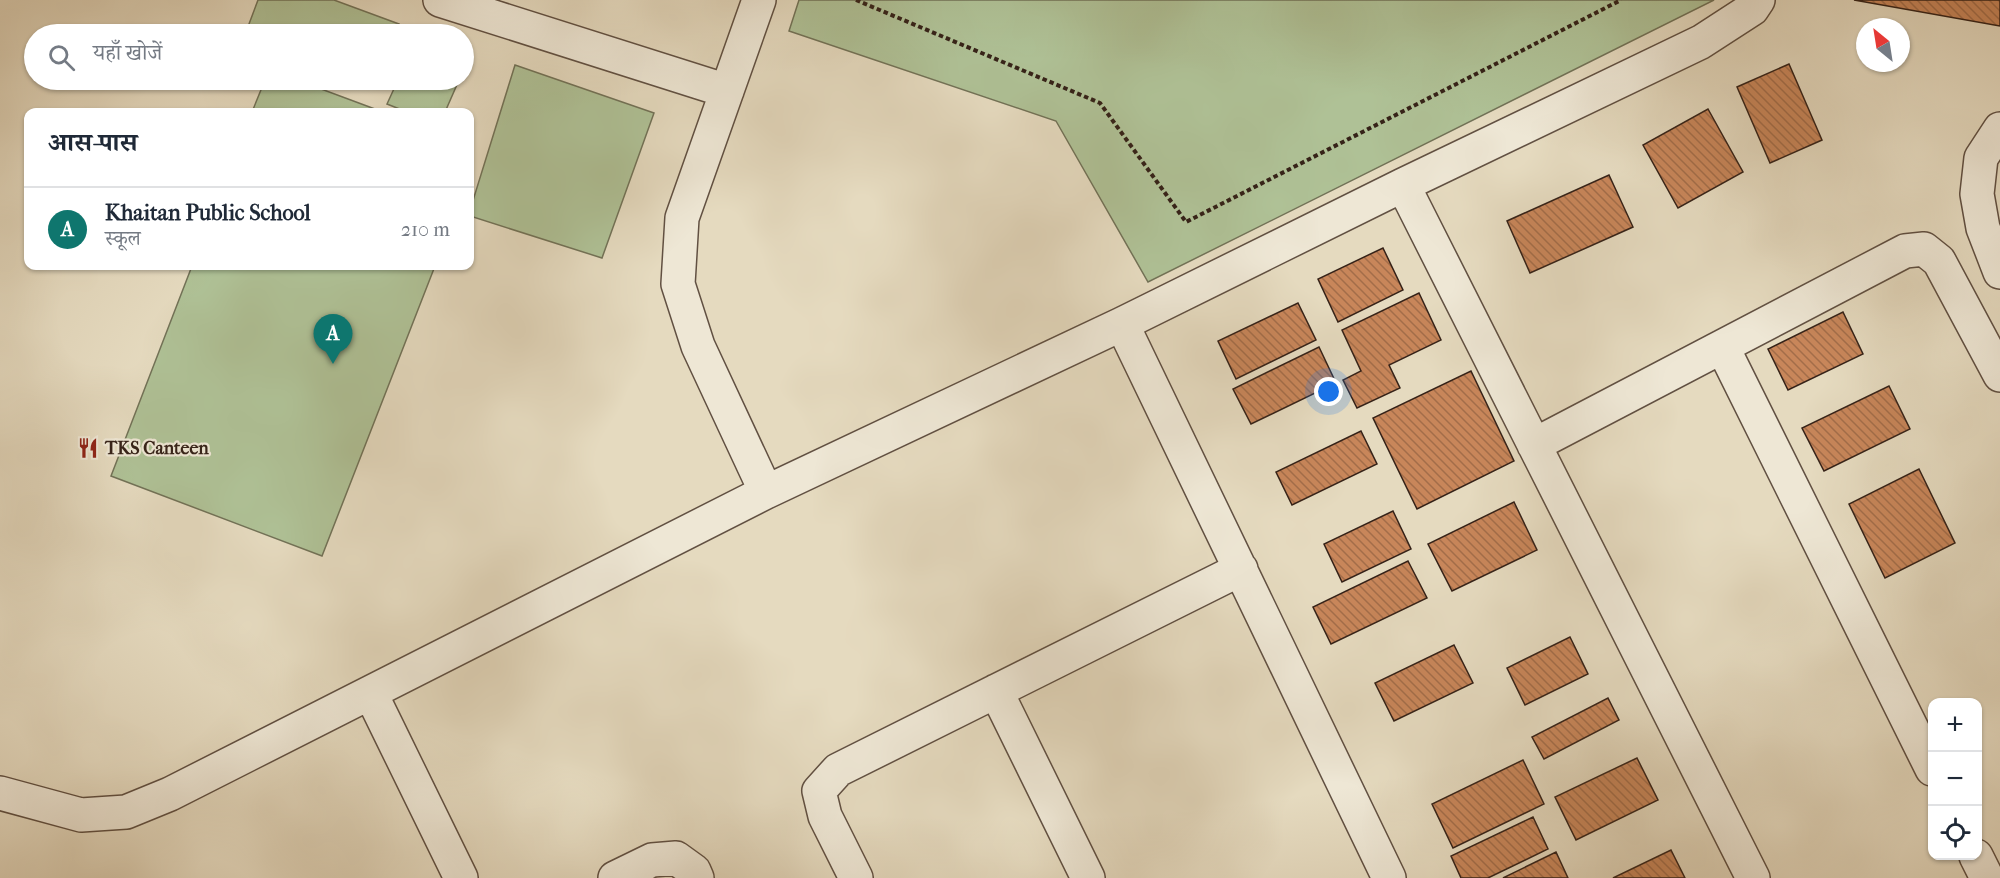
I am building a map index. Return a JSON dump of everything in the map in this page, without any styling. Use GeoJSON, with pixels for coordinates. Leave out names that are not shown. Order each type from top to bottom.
{"type":"FeatureCollection","features":[{"type":"Feature","properties":{"kind":"street"},"geometry":{"type":"LineString","coordinates":[[440,0],[727,91]]}},
{"type":"Feature","properties":{"kind":"street"},"geometry":{"type":"LineString","coordinates":[[759,0],[682,218],[678,284],[698,346],[766,492]]}},
{"type":"Feature","properties":{"kind":"street"},"geometry":{"type":"LineString","coordinates":[[0,793],[81,815],[126,812],[170,795],[766,492],[1122,324],[1403,185],[1701,42],[1752,9],[1758,0]]}},
{"type":"Feature","properties":{"kind":"street"},"geometry":{"type":"LineString","coordinates":[[2000,129],[1981,158],[1977,194],[1983,228],[2000,272]]}},
{"type":"Feature","properties":{"kind":"street"},"geometry":{"type":"LineString","coordinates":[[1403,185],[1753,878]]}},
{"type":"Feature","properties":{"kind":"street"},"geometry":{"type":"LineString","coordinates":[[1534,445],[1905,251],[1924,249],[1939,261],[2000,375]]}},
{"type":"Feature","properties":{"kind":"street"},"geometry":{"type":"LineString","coordinates":[[1122,324],[1389,878]]}},
{"type":"Feature","properties":{"kind":"street"},"geometry":{"type":"LineString","coordinates":[[1723,348],[1928,761]]}},
{"type":"Feature","properties":{"kind":"street"},"geometry":{"type":"LineString","coordinates":[[856,878],[825,816],[819,791],[838,770],[1241,570]]}},
{"type":"Feature","properties":{"kind":"street"},"geometry":{"type":"LineString","coordinates":[[996,691],[1088,878]]}},
{"type":"Feature","properties":{"kind":"street"},"geometry":{"type":"LineString","coordinates":[[371,694],[461,878]]}},
{"type":"Feature","properties":{"kind":"street"},"geometry":{"type":"LineString","coordinates":[[615,878],[652,860],[676,858],[694,871],[697,878]]}},
{"type":"Feature","properties":{"kind":"street"},"geometry":{"type":"LineString","coordinates":[[1978,860],[1987,878]]}},
{"type":"Feature","properties":{"kind":"path"},"geometry":{"type":"LineString","coordinates":[[856,0],[1100,102],[1186,222],[1621,0]]}},
{"type":"Feature","properties":{"kind":"green space"},"geometry":{"type":"Polygon","coordinates":[[[258,0],[334,0],[399,24],[249,24],[258,0]]]}},
{"type":"Feature","properties":{"kind":"green space"},"geometry":{"type":"Polygon","coordinates":[[[799,0],[1714,0],[1148,282],[1056,121],[789,31],[799,0]]]}},
{"type":"Feature","properties":{"kind":"green space"},"geometry":{"type":"Polygon","coordinates":[[[515,65],[654,113],[602,258],[474,217],[474,197],[515,65]]]}},
{"type":"Feature","properties":{"kind":"green space"},"geometry":{"type":"Polygon","coordinates":[[[261,90],[324,90],[372,108],[254,108],[261,90]]]}},
{"type":"Feature","properties":{"kind":"green space"},"geometry":{"type":"Polygon","coordinates":[[[393,90],[455,90],[447,108],[397,108],[387,104],[393,90]]]}},
{"type":"Feature","properties":{"kind":"green space"},"geometry":{"type":"Polygon","coordinates":[[[190,270],[433,270],[322,556],[111,476],[190,270]]]}},
{"type":"Feature","properties":{"kind":"building"},"geometry":{"type":"Polygon","coordinates":[[[1854,0],[2000,0],[2000,26],[1854,0]]]}},
{"type":"Feature","properties":{"kind":"building"},"geometry":{"type":"Polygon","coordinates":[[[1789,64],[1822,140],[1770,163],[1737,87],[1789,64]]]}},
{"type":"Feature","properties":{"kind":"building"},"geometry":{"type":"Polygon","coordinates":[[[1708,109],[1743,172],[1678,208],[1643,145],[1708,109]]]}},
{"type":"Feature","properties":{"kind":"building"},"geometry":{"type":"Polygon","coordinates":[[[1609,175],[1633,227],[1530,273],[1507,221],[1609,175]]]}},
{"type":"Feature","properties":{"kind":"building"},"geometry":{"type":"Polygon","coordinates":[[[1383,248],[1403,290],[1338,322],[1318,279],[1383,248]]]}},
{"type":"Feature","properties":{"kind":"building"},"geometry":{"type":"Polygon","coordinates":[[[1419,293],[1441,340],[1389,365],[1400,388],[1357,408],[1343,380],[1361,371],[1342,330],[1419,293]]]}},
{"type":"Feature","properties":{"kind":"building"},"geometry":{"type":"Polygon","coordinates":[[[1298,303],[1316,340],[1236,379],[1218,341],[1298,303]]]}},
{"type":"Feature","properties":{"kind":"building"},"geometry":{"type":"Polygon","coordinates":[[[1843,312],[1863,354],[1788,390],[1768,349],[1843,312]]]}},
{"type":"Feature","properties":{"kind":"building"},"geometry":{"type":"Polygon","coordinates":[[[1319,347],[1336,383],[1251,424],[1233,389],[1319,347]]]}},
{"type":"Feature","properties":{"kind":"building"},"geometry":{"type":"Polygon","coordinates":[[[1471,371],[1514,461],[1417,509],[1373,418],[1471,371]]]}},
{"type":"Feature","properties":{"kind":"building"},"geometry":{"type":"Polygon","coordinates":[[[1889,386],[1910,429],[1824,471],[1802,428],[1889,386]]]}},
{"type":"Feature","properties":{"kind":"building"},"geometry":{"type":"Polygon","coordinates":[[[1361,431],[1377,464],[1292,505],[1276,472],[1361,431]]]}},
{"type":"Feature","properties":{"kind":"building"},"geometry":{"type":"Polygon","coordinates":[[[1919,469],[1955,543],[1885,578],[1849,504],[1919,469]]]}},
{"type":"Feature","properties":{"kind":"building"},"geometry":{"type":"Polygon","coordinates":[[[1514,502],[1537,550],[1452,591],[1428,544],[1514,502]]]}},
{"type":"Feature","properties":{"kind":"building"},"geometry":{"type":"Polygon","coordinates":[[[1393,511],[1411,549],[1342,582],[1324,544],[1393,511]]]}},
{"type":"Feature","properties":{"kind":"building"},"geometry":{"type":"Polygon","coordinates":[[[1408,561],[1427,598],[1331,644],[1313,607],[1408,561]]]}},
{"type":"Feature","properties":{"kind":"building"},"geometry":{"type":"Polygon","coordinates":[[[1570,637],[1588,674],[1525,705],[1507,668],[1570,637]]]}},
{"type":"Feature","properties":{"kind":"building"},"geometry":{"type":"Polygon","coordinates":[[[1454,645],[1473,683],[1394,721],[1375,683],[1454,645]]]}},
{"type":"Feature","properties":{"kind":"building"},"geometry":{"type":"Polygon","coordinates":[[[1608,698],[1619,720],[1544,759],[1532,737],[1608,698]]]}},
{"type":"Feature","properties":{"kind":"building"},"geometry":{"type":"Polygon","coordinates":[[[1637,758],[1658,800],[1576,840],[1555,797],[1637,758]]]}},
{"type":"Feature","properties":{"kind":"building"},"geometry":{"type":"Polygon","coordinates":[[[1523,760],[1544,804],[1453,848],[1432,804],[1523,760]]]}},
{"type":"Feature","properties":{"kind":"building"},"geometry":{"type":"Polygon","coordinates":[[[1533,817],[1548,849],[1488,878],[1461,878],[1451,856],[1533,817]]]}},
{"type":"Feature","properties":{"kind":"building"},"geometry":{"type":"Polygon","coordinates":[[[1671,850],[1685,878],[1613,878],[1671,850]]]}},
{"type":"Feature","properties":{"kind":"building"},"geometry":{"type":"Polygon","coordinates":[[[1556,852],[1568,878],[1503,878],[1556,852]]]}},
{"type":"Feature","properties":{"kind":"place","name":"Khaitan Public School"},"geometry":{"type":"Point","coordinates":[333,364]}},
{"type":"Feature","properties":{"kind":"place","name":"TKS Canteen"},"geometry":{"type":"Point","coordinates":[88,448]}}]}
